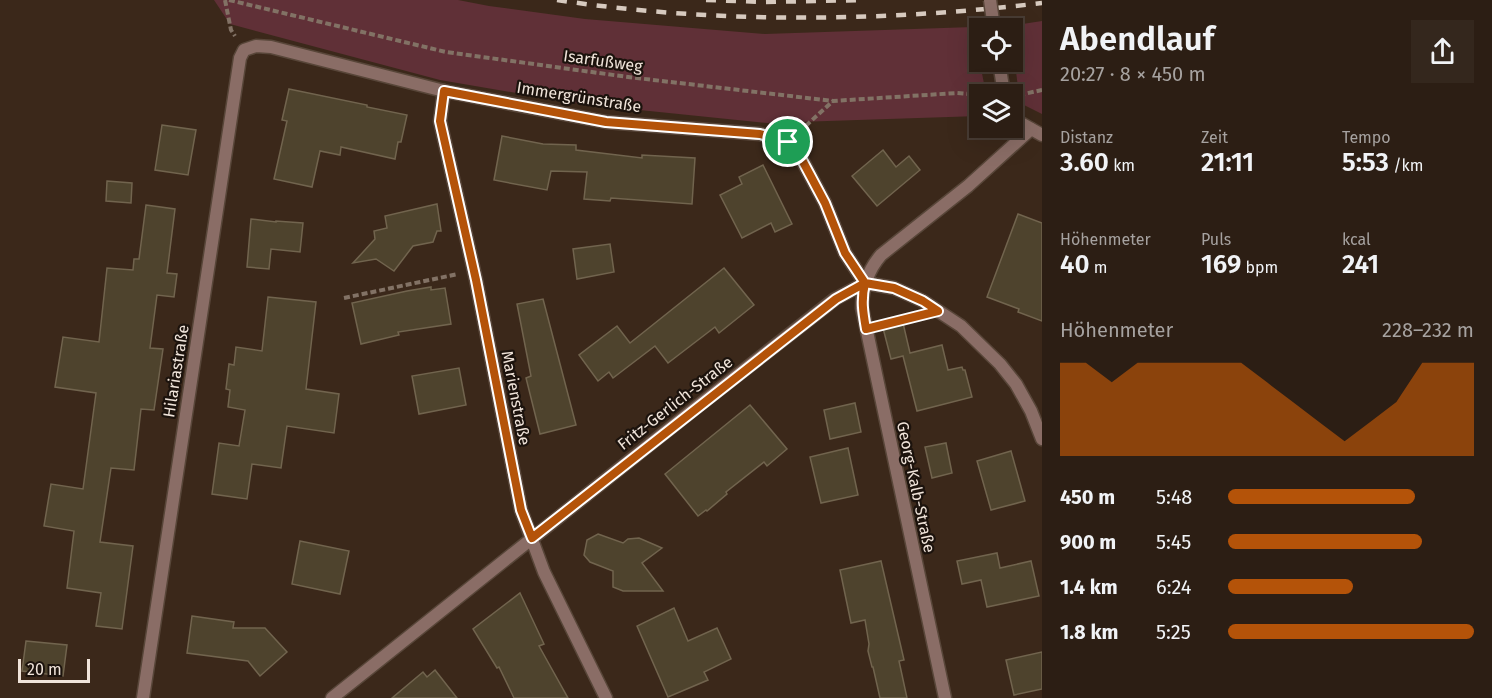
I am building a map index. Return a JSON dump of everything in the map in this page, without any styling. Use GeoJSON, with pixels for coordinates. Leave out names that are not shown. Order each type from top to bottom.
{"type":"FeatureCollection","features":[{"type":"Feature","properties":{"kind":"street"},"geometry":{"type":"LineString","coordinates":[[990,0],[993,18]]}},
{"type":"Feature","properties":{"kind":"street","name":"Immergrünstraße"},"geometry":{"type":"LineString","coordinates":[[244,50],[256,46],[271,48],[444,91],[606,122],[760,134],[788,142]]}},
{"type":"Feature","properties":{"kind":"street","name":"Hilariastraße"},"geometry":{"type":"LineString","coordinates":[[143,698],[240,58],[244,50]]}},
{"type":"Feature","properties":{"kind":"street","name":"Marienstraße"},"geometry":{"type":"LineString","coordinates":[[444,91],[440,121],[474,270],[521,510],[544,572],[606,698]]}},
{"type":"Feature","properties":{"kind":"street"},"geometry":{"type":"LineString","coordinates":[[1023,124],[1042,135]]}},
{"type":"Feature","properties":{"kind":"street"},"geometry":{"type":"LineString","coordinates":[[865,283],[872,266],[881,255],[968,186],[1031,129]]}},
{"type":"Feature","properties":{"kind":"street"},"geometry":{"type":"LineString","coordinates":[[788,142],[801,158],[825,203],[845,253],[865,283],[894,288],[923,301],[961,326],[1000,364],[1016,384],[1042,439]]}},
{"type":"Feature","properties":{"kind":"street","name":"Georg-Kalb-Straße"},"geometry":{"type":"LineString","coordinates":[[865,283],[862,308],[866,329],[945,698]]}},
{"type":"Feature","properties":{"kind":"street","name":"Fritz-Gerlich-Straße"},"geometry":{"type":"LineString","coordinates":[[332,698],[671,427],[836,299],[865,283]]}},
{"type":"Feature","properties":{"kind":"path"},"geometry":{"type":"LineString","coordinates":[[227,0],[231,30],[244,50]]}},
{"type":"Feature","properties":{"kind":"path","name":"Isarfußweg"},"geometry":{"type":"LineString","coordinates":[[227,0],[446,52],[628,77],[833,101],[969,94]]}},
{"type":"Feature","properties":{"kind":"path"},"geometry":{"type":"LineString","coordinates":[[1023,95],[1042,90]]}},
{"type":"Feature","properties":{"kind":"path"},"geometry":{"type":"LineString","coordinates":[[788,142],[833,101]]}},
{"type":"Feature","properties":{"kind":"path"},"geometry":{"type":"LineString","coordinates":[[344,298],[474,270]]}},
{"type":"Feature","properties":{"kind":"path"},"geometry":{"type":"LineString","coordinates":[[866,329],[938,311]]}},
{"type":"Feature","properties":{"kind":"shaded area"},"geometry":{"type":"Polygon","coordinates":[[[214,0],[458,0],[585,19],[765,34],[969,27],[969,72],[982,72],[984,84],[969,84],[969,116],[767,123],[581,104],[440,80],[230,24],[214,0]]]}},
{"type":"Feature","properties":{"kind":"shaded area"},"geometry":{"type":"Polygon","coordinates":[[[1042,21],[1042,114],[1023,104],[1023,84],[1018,84],[1016,72],[1023,72],[1023,24],[1042,21]]]}},
{"type":"Feature","properties":{"kind":"building"},"geometry":{"type":"Polygon","coordinates":[[[289,89],[407,115],[395,159],[341,147],[340,155],[320,151],[312,187],[274,179],[287,121],[282,120],[289,89]]]}},
{"type":"Feature","properties":{"kind":"building"},"geometry":{"type":"Polygon","coordinates":[[[162,125],[196,130],[188,175],[155,170],[162,125]]]}},
{"type":"Feature","properties":{"kind":"building"},"geometry":{"type":"Polygon","coordinates":[[[502,136],[543,144],[576,145],[576,150],[642,158],[642,155],[695,158],[692,204],[611,198],[610,201],[584,199],[587,172],[551,171],[547,190],[494,180],[502,136]]]}},
{"type":"Feature","properties":{"kind":"building"},"geometry":{"type":"Polygon","coordinates":[[[883,150],[896,167],[909,156],[920,170],[877,206],[852,176],[883,150]]]}},
{"type":"Feature","properties":{"kind":"building"},"geometry":{"type":"Polygon","coordinates":[[[763,165],[792,224],[775,232],[771,223],[742,238],[720,195],[742,184],[739,177],[763,165]]]}},
{"type":"Feature","properties":{"kind":"building"},"geometry":{"type":"Polygon","coordinates":[[[107,181],[132,183],[131,203],[106,201],[107,181]]]}},
{"type":"Feature","properties":{"kind":"building"},"geometry":{"type":"Polygon","coordinates":[[[437,204],[441,231],[437,231],[433,242],[413,246],[394,271],[376,259],[353,263],[375,239],[374,231],[387,228],[385,216],[437,204]]]}},
{"type":"Feature","properties":{"kind":"building"},"geometry":{"type":"Polygon","coordinates":[[[146,205],[175,209],[167,273],[177,274],[174,297],[157,295],[150,348],[163,349],[154,410],[141,409],[134,470],[111,468],[100,542],[133,546],[122,629],[96,626],[101,593],[67,588],[74,531],[44,526],[51,484],[83,489],[96,393],[55,387],[63,337],[99,342],[107,268],[133,270],[134,259],[139,259],[146,205]]]}},
{"type":"Feature","properties":{"kind":"building"},"geometry":{"type":"Polygon","coordinates":[[[1018,214],[1042,223],[1042,321],[987,297],[1018,214]]]}},
{"type":"Feature","properties":{"kind":"building"},"geometry":{"type":"Polygon","coordinates":[[[251,219],[303,223],[300,252],[271,249],[269,269],[247,267],[251,219]]]}},
{"type":"Feature","properties":{"kind":"building"},"geometry":{"type":"Polygon","coordinates":[[[610,244],[614,272],[577,279],[573,249],[610,244]]]}},
{"type":"Feature","properties":{"kind":"building"},"geometry":{"type":"Polygon","coordinates":[[[724,268],[754,305],[719,333],[715,327],[668,363],[655,346],[613,378],[609,372],[598,381],[579,355],[617,326],[630,343],[724,268]]]}},
{"type":"Feature","properties":{"kind":"building"},"geometry":{"type":"Polygon","coordinates":[[[431,287],[431,290],[445,288],[451,324],[398,332],[399,335],[361,344],[352,303],[431,287]]]}},
{"type":"Feature","properties":{"kind":"building"},"geometry":{"type":"Polygon","coordinates":[[[268,297],[316,302],[306,389],[339,394],[334,433],[287,426],[281,468],[252,464],[247,499],[212,494],[219,443],[239,446],[245,410],[228,407],[230,390],[226,389],[229,364],[234,365],[236,347],[262,351],[268,297]]]}},
{"type":"Feature","properties":{"kind":"building"},"geometry":{"type":"Polygon","coordinates":[[[543,299],[576,425],[540,434],[526,378],[531,376],[517,304],[543,299]]]}},
{"type":"Feature","properties":{"kind":"building"},"geometry":{"type":"Polygon","coordinates":[[[903,323],[910,353],[942,345],[948,370],[962,367],[965,370],[972,397],[917,411],[903,356],[891,359],[883,328],[903,323]]]}},
{"type":"Feature","properties":{"kind":"building"},"geometry":{"type":"Polygon","coordinates":[[[459,368],[466,405],[419,414],[412,376],[459,368]]]}},
{"type":"Feature","properties":{"kind":"building"},"geometry":{"type":"Polygon","coordinates":[[[855,403],[861,432],[830,439],[824,410],[855,403]]]}},
{"type":"Feature","properties":{"kind":"building"},"geometry":{"type":"Polygon","coordinates":[[[750,405],[787,449],[767,466],[764,462],[726,492],[727,494],[707,511],[698,516],[665,474],[750,405]]]}},
{"type":"Feature","properties":{"kind":"building"},"geometry":{"type":"Polygon","coordinates":[[[946,443],[952,473],[932,478],[925,447],[946,443]]]}},
{"type":"Feature","properties":{"kind":"building"},"geometry":{"type":"Polygon","coordinates":[[[848,448],[858,495],[821,503],[810,457],[848,448]]]}},
{"type":"Feature","properties":{"kind":"building"},"geometry":{"type":"Polygon","coordinates":[[[1011,451],[1025,501],[991,510],[977,461],[1011,451]]]}},
{"type":"Feature","properties":{"kind":"building"},"geometry":{"type":"Polygon","coordinates":[[[598,534],[623,543],[628,539],[639,538],[662,548],[642,563],[663,591],[623,591],[613,587],[613,571],[590,562],[584,555],[587,540],[598,534]]]}},
{"type":"Feature","properties":{"kind":"building"},"geometry":{"type":"Polygon","coordinates":[[[300,541],[349,551],[340,594],[292,584],[300,541]]]}},
{"type":"Feature","properties":{"kind":"building"},"geometry":{"type":"Polygon","coordinates":[[[997,553],[1000,568],[1031,561],[1039,596],[987,607],[981,580],[962,584],[957,561],[997,553]]]}},
{"type":"Feature","properties":{"kind":"building"},"geometry":{"type":"Polygon","coordinates":[[[881,561],[904,660],[899,661],[907,698],[880,698],[868,651],[865,620],[851,623],[840,570],[881,561]]]}},
{"type":"Feature","properties":{"kind":"building"},"geometry":{"type":"Polygon","coordinates":[[[520,593],[544,644],[539,646],[568,698],[514,698],[499,667],[497,668],[473,629],[520,593]]]}},
{"type":"Feature","properties":{"kind":"building"},"geometry":{"type":"Polygon","coordinates":[[[674,608],[688,641],[717,628],[731,659],[704,672],[708,680],[668,697],[637,626],[674,608]]]}},
{"type":"Feature","properties":{"kind":"building"},"geometry":{"type":"Polygon","coordinates":[[[192,616],[234,622],[233,628],[265,628],[287,652],[260,676],[248,661],[187,653],[192,616]]]}},
{"type":"Feature","properties":{"kind":"building"},"geometry":{"type":"Polygon","coordinates":[[[26,641],[67,645],[63,676],[22,671],[26,641]]]}},
{"type":"Feature","properties":{"kind":"building"},"geometry":{"type":"Polygon","coordinates":[[[1042,652],[1042,689],[1014,695],[1006,660],[1042,652]]]}},
{"type":"Feature","properties":{"kind":"building"},"geometry":{"type":"Polygon","coordinates":[[[435,670],[457,698],[392,698],[423,672],[427,677],[435,670]]]}},
{"type":"Feature","properties":{"kind":"railway"},"geometry":{"type":"LineString","coordinates":[[557,0],[678,13],[799,18],[921,14],[1042,3]]}},
{"type":"Feature","properties":{"kind":"railway"},"geometry":{"type":"LineString","coordinates":[[706,0],[765,2],[865,0]]}},
{"type":"Feature","properties":{"kind":"route"},"geometry":{"type":"LineString","coordinates":[[788,142],[760,134],[606,122],[444,91],[440,121],[476,280],[521,510],[532,538],[836,299],[865,283],[862,308],[866,329],[938,311],[923,301],[894,288],[865,283],[845,253],[825,203],[801,158],[788,142]]}}]}
